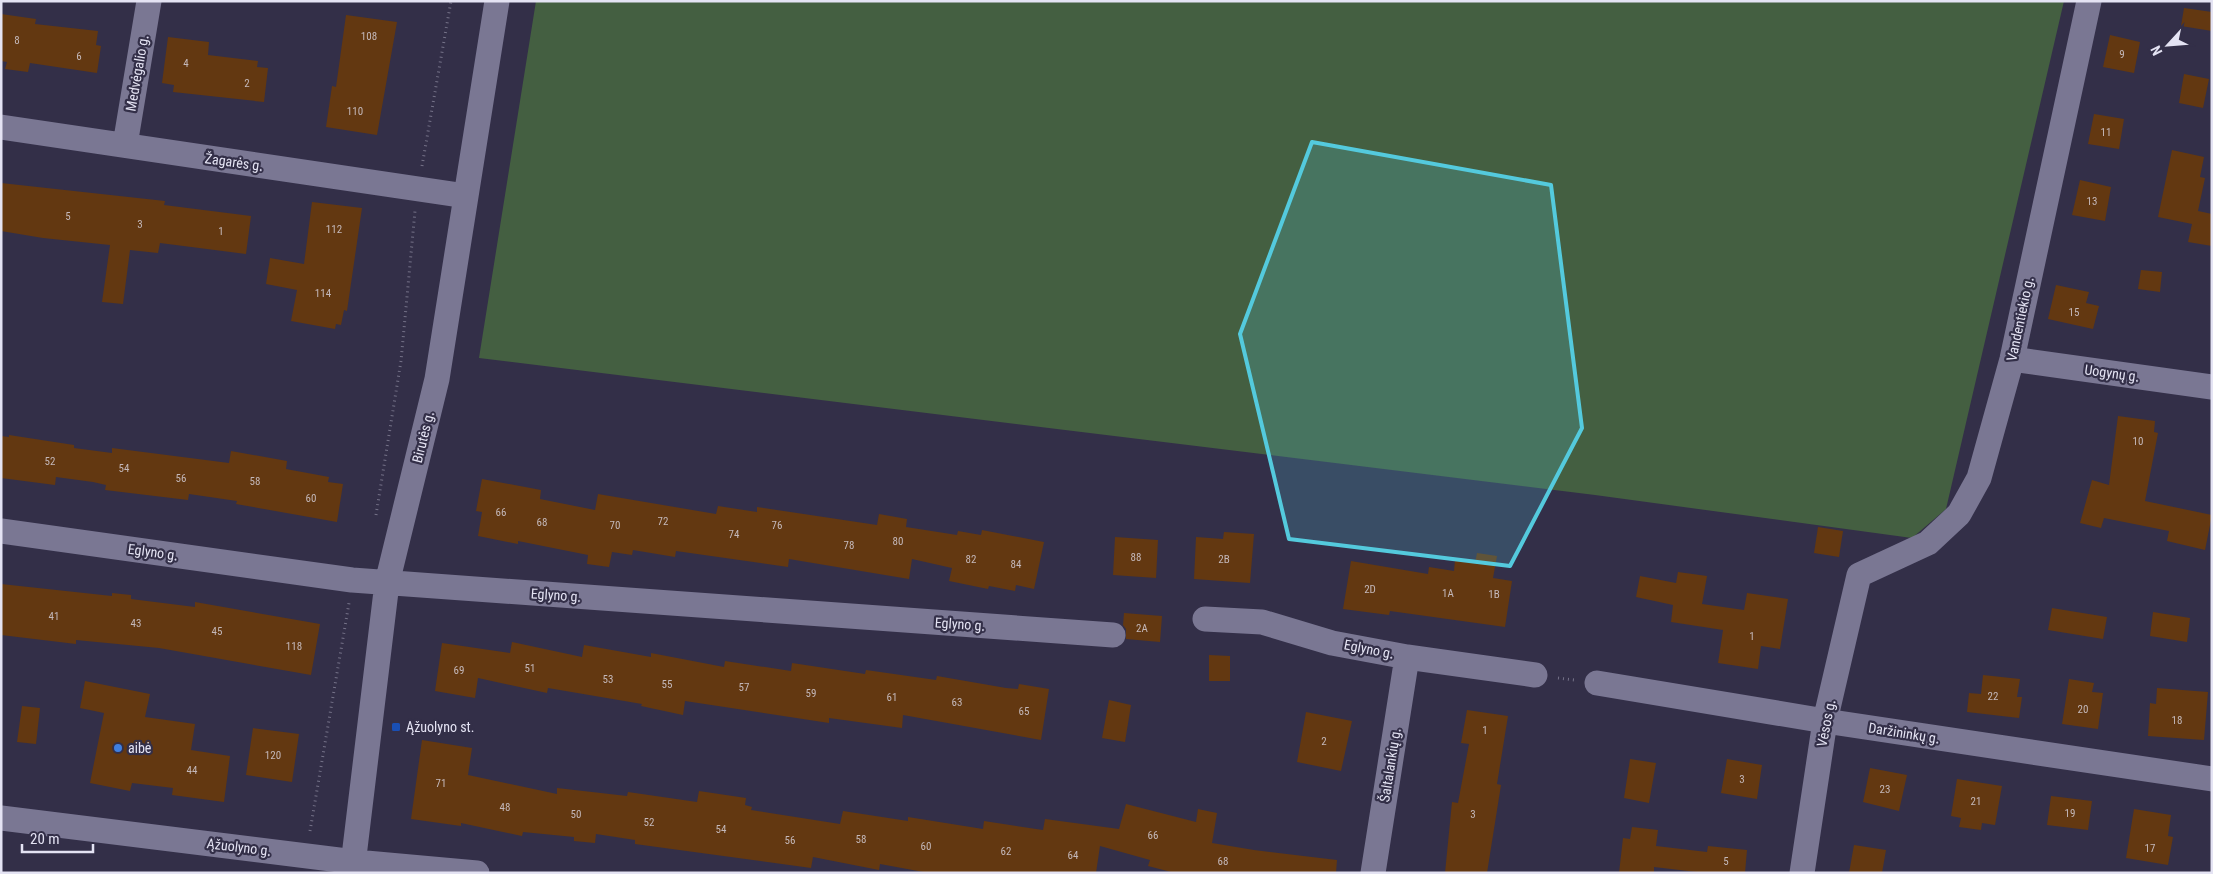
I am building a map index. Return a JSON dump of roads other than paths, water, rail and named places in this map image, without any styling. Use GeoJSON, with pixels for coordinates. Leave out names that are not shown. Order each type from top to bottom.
{"type":"FeatureCollection","features":[{"type":"Feature","properties":{"kind":"street","name":"Medvėgalio g."},"geometry":{"type":"LineString","coordinates":[[125,145],[149,1]]}},
{"type":"Feature","properties":{"kind":"street","name":"Birutės g."},"geometry":{"type":"LineString","coordinates":[[353,867],[387,583],[437,380],[497,1]]}},
{"type":"Feature","properties":{"kind":"street","name":"Vandentiekio g."},"geometry":{"type":"LineString","coordinates":[[1858,576],[1928,543],[1959,514],[1978,478],[2012,359],[2089,1]]}},
{"type":"Feature","properties":{"kind":"street","name":"Žagarės g."},"geometry":{"type":"LineString","coordinates":[[1,127],[466,196]]}},
{"type":"Feature","properties":{"kind":"street","name":"Uogynų g."},"geometry":{"type":"LineString","coordinates":[[2012,359],[2212,387]]}},
{"type":"Feature","properties":{"kind":"street","name":"Eglyno g."},"geometry":{"type":"LineString","coordinates":[[1,531],[352,580],[1113,635]]}},
{"type":"Feature","properties":{"kind":"street","name":"Vėsos g."},"geometry":{"type":"LineString","coordinates":[[1802,873],[1825,721],[1858,576]]}},
{"type":"Feature","properties":{"kind":"street","name":"Eglyno g."},"geometry":{"type":"LineString","coordinates":[[1205,619],[1262,622],[1332,643],[1407,657],[1535,675]]}},
{"type":"Feature","properties":{"kind":"street","name":"Šaltalankių g."},"geometry":{"type":"LineString","coordinates":[[1373,873],[1407,657]]}},
{"type":"Feature","properties":{"kind":"street","name":"Daržininkų g."},"geometry":{"type":"LineString","coordinates":[[1597,684],[1825,721],[2212,779]]}},
{"type":"Feature","properties":{"kind":"street","name":"Ąžuolyno g."},"geometry":{"type":"LineString","coordinates":[[1,818],[306,855],[353,867],[477,873]]}},
{"type":"Feature","properties":{"kind":"place","name":"Ąžuolyno st."},"geometry":{"type":"Point","coordinates":[396,727]}},
{"type":"Feature","properties":{"kind":"place","name":"aibė"},"geometry":{"type":"Point","coordinates":[118,748]}}]}
